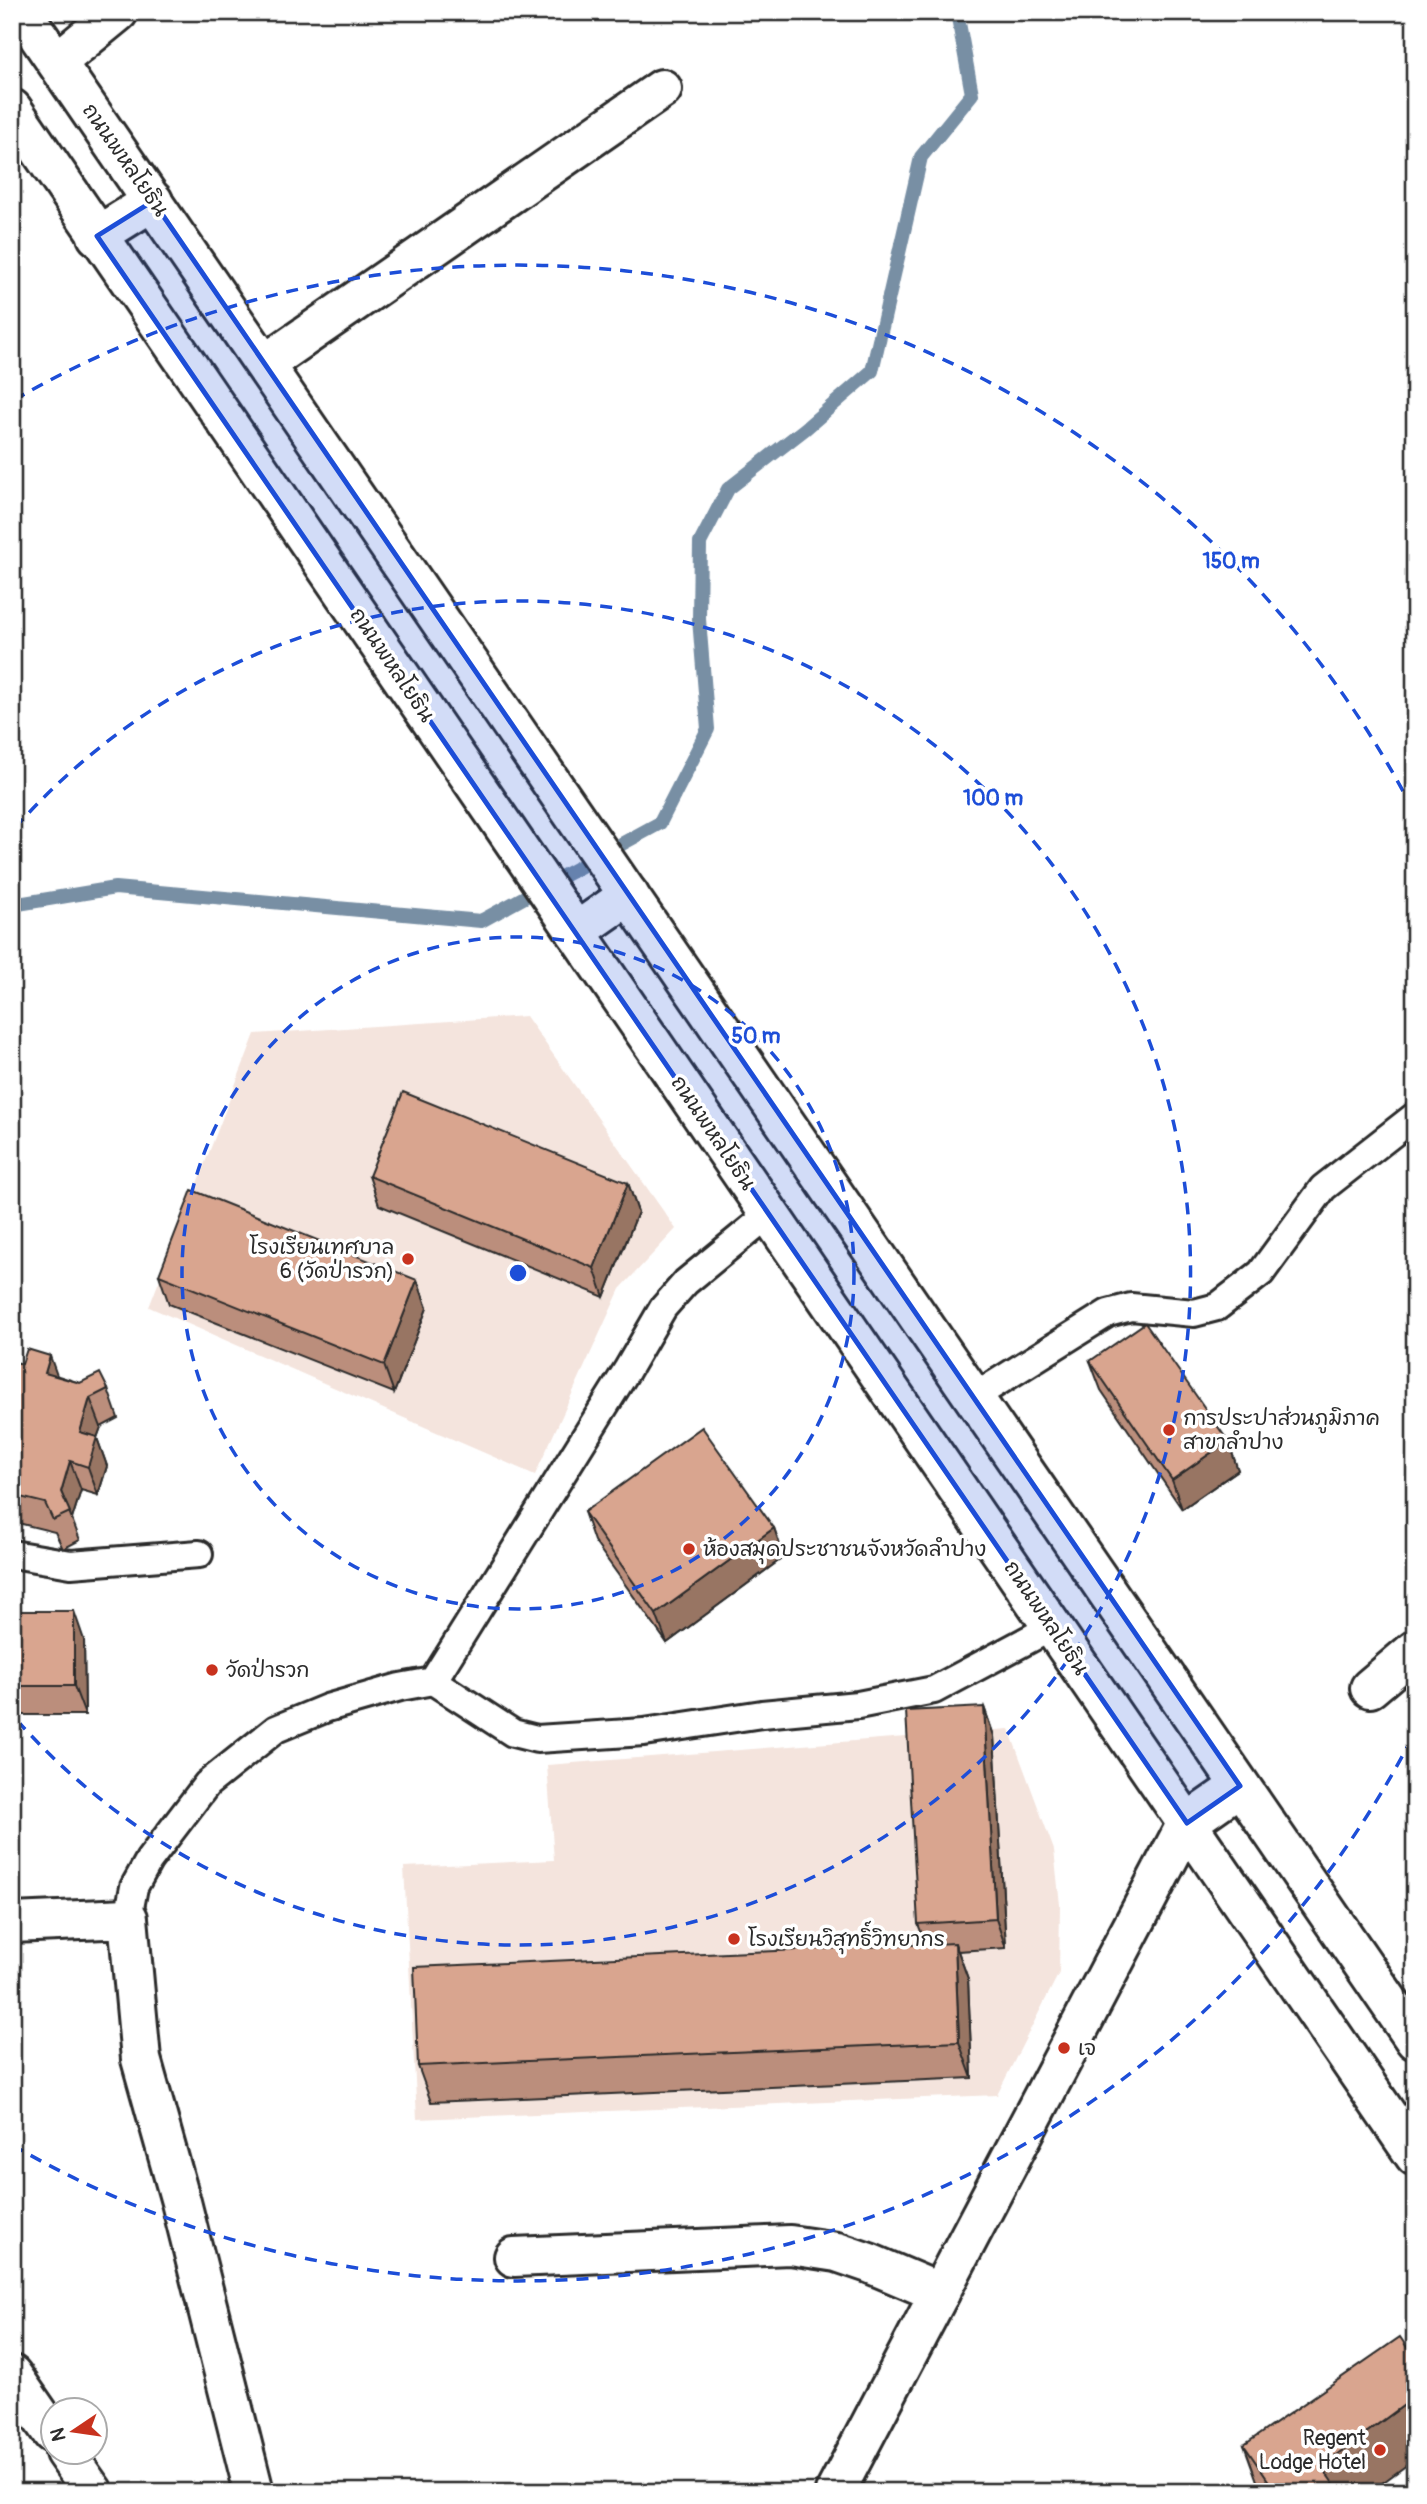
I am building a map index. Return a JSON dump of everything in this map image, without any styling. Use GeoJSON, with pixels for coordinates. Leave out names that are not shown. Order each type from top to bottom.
{"type":"FeatureCollection","features":[{"type":"Feature","properties":{"kind":"main road","name":"ถนนพหลโยธิน"},"geometry":{"type":"LineString","coordinates":[[22,12],[1415,2040]]}},
{"type":"Feature","properties":{"kind":"main road"},"geometry":{"type":"LineString","coordinates":[[57,62],[118,12]]}},
{"type":"Feature","properties":{"kind":"main road"},"geometry":{"type":"LineString","coordinates":[[265,364],[662,89]]}},
{"type":"Feature","properties":{"kind":"main road","name":"ถนนพหลโยธิน"},"geometry":{"type":"LineString","coordinates":[[12,109],[1415,2156]]}},
{"type":"Feature","properties":{"kind":"main road"},"geometry":{"type":"LineString","coordinates":[[97,236],[153,201]]}},
{"type":"Feature","properties":{"kind":"main road"},"geometry":{"type":"LineString","coordinates":[[568,922],[624,888]]}},
{"type":"Feature","properties":{"kind":"main road"},"geometry":{"type":"LineString","coordinates":[[1370,1688],[1415,1650]]}},
{"type":"Feature","properties":{"kind":"main road"},"geometry":{"type":"LineString","coordinates":[[835,2492],[1187,1823],[1240,1786]]}},
{"type":"Feature","properties":{"kind":"main road"},"geometry":{"type":"LineString","coordinates":[[12,1923],[128,1918],[141,2059],[181,2202],[254,2492]]}},
{"type":"Feature","properties":{"kind":"main road"},"geometry":{"type":"LineString","coordinates":[[514,2257],[790,2245],[837,2252],[940,2293]]}},
{"type":"Feature","properties":{"kind":"main road"},"geometry":{"type":"LineString","coordinates":[[12,2375],[38,2413]]}},
{"type":"Feature","properties":{"kind":"main road"},"geometry":{"type":"LineString","coordinates":[[72,2466],[83,2489]]}},
{"type":"Feature","properties":{"kind":"lane"},"geometry":{"type":"LineString","coordinates":[[974,1397],[1108,1312],[1131,1307],[1194,1313],[1217,1307],[1261,1273],[1323,1188],[1415,1116]]}},
{"type":"Feature","properties":{"kind":"lane"},"geometry":{"type":"LineString","coordinates":[[433,1681],[663,1308],[686,1282],[769,1214]]}},
{"type":"Feature","properties":{"kind":"lane"},"geometry":{"type":"LineString","coordinates":[[12,1553],[71,1564],[199,1554]]}},
{"type":"Feature","properties":{"kind":"lane"},"geometry":{"type":"LineString","coordinates":[[128,1918],[134,1887],[149,1860],[207,1784],[276,1729],[327,1708],[400,1687],[433,1681],[513,1734],[537,1739],[644,1732],[762,1714],[858,1705],[934,1690],[1052,1627]]}},
{"type":"Feature","properties":{"kind":"highlighted area"},"geometry":{"type":"Polygon","coordinates":[[[153,201],[1240,1786],[1187,1823],[97,236],[153,201]]]}},
{"type":"Feature","properties":{"kind":"shaded area","name":"โรงเรียนเทศบาล 6 (วัดป่ารวก)"},"geometry":{"type":"Polygon","coordinates":[[[526,1016],[676,1229],[620,1289],[535,1475],[149,1307],[255,1034],[526,1016]]]}},
{"type":"Feature","properties":{"kind":"shaded area","name":"โรงเรียนวิสุทธิ์วิทยากร"},"geometry":{"type":"Polygon","coordinates":[[[1009,1729],[1054,1850],[1060,1905],[1059,1973],[997,2095],[417,2119],[404,1867],[554,1860],[547,1765],[1009,1729]]]}},
{"type":"Feature","properties":{"kind":"building"},"geometry":{"type":"Polygon","coordinates":[[[403,1092],[628,1183],[594,1268],[369,1176],[403,1092]]]}},
{"type":"Feature","properties":{"kind":"building"},"geometry":{"type":"Polygon","coordinates":[[[192,1190],[417,1280],[384,1365],[159,1275],[192,1190]]]}},
{"type":"Feature","properties":{"kind":"building","name":"การประปาส่วนภูมิภาค สาขาลำปาง"},"geometry":{"type":"Polygon","coordinates":[[[1145,1323],[1228,1441],[1172,1480],[1090,1361],[1145,1323]]]}},
{"type":"Feature","properties":{"kind":"building"},"geometry":{"type":"Polygon","coordinates":[[[27,1349],[50,1356],[45,1373],[80,1383],[100,1373],[108,1389],[90,1398],[80,1432],[97,1437],[88,1467],[70,1461],[61,1492],[70,1512],[53,1520],[45,1503],[12,1495],[12,1361],[22,1364],[27,1349]]]}},
{"type":"Feature","properties":{"kind":"building","name":"ห้องสมุดประชาชนจังหวัดลำปาง"},"geometry":{"type":"Polygon","coordinates":[[[702,1427],[774,1528],[656,1614],[584,1512],[702,1427]]]}},
{"type":"Feature","properties":{"kind":"building"},"geometry":{"type":"Polygon","coordinates":[[[12,1611],[74,1611],[74,1686],[12,1686],[12,1611]]]}},
{"type":"Feature","properties":{"kind":"building"},"geometry":{"type":"Polygon","coordinates":[[[984,1707],[996,1919],[918,1924],[906,1711],[984,1707]]]}},
{"type":"Feature","properties":{"kind":"building"},"geometry":{"type":"Polygon","coordinates":[[[955,1943],[959,2042],[418,2066],[414,1967],[955,1943]]]}},
{"type":"Feature","properties":{"kind":"building"},"geometry":{"type":"Polygon","coordinates":[[[1400,2337],[1415,2359],[1415,2397],[1321,2466],[1339,2492],[1276,2492],[1244,2445],[1400,2337]]]}},
{"type":"Feature","properties":{"kind":"waterway"},"geometry":{"type":"LineString","coordinates":[[12,905],[115,888],[481,921],[660,823],[708,729],[699,619],[700,543],[728,489],[805,429],[872,371],[921,157],[972,94],[957,12]]}},
{"type":"Feature","properties":{"kind":"place","name":"โรงเรียนเทศบาล 6 (วัดป่ารวก)"},"geometry":{"type":"Point","coordinates":[408,1259]}},
{"type":"Feature","properties":{"kind":"place","name":"การประปาส่วนภูมิภาค สาขาลำปาง"},"geometry":{"type":"Point","coordinates":[1169,1430]}},
{"type":"Feature","properties":{"kind":"place","name":"ห้องสมุดประชาชนจังหวัดลำปาง"},"geometry":{"type":"Point","coordinates":[689,1549]}},
{"type":"Feature","properties":{"kind":"place","name":"วัดป่ารวก"},"geometry":{"type":"Point","coordinates":[212,1670]}},
{"type":"Feature","properties":{"kind":"place","name":"โรงเรียนวิสุทธิ์วิทยากร"},"geometry":{"type":"Point","coordinates":[734,1939]}},
{"type":"Feature","properties":{"kind":"place","name":"เจ"},"geometry":{"type":"Point","coordinates":[1064,2048]}},
{"type":"Feature","properties":{"kind":"place","name":"Regent Lodge Hotel"},"geometry":{"type":"Point","coordinates":[1380,2450]}}]}
